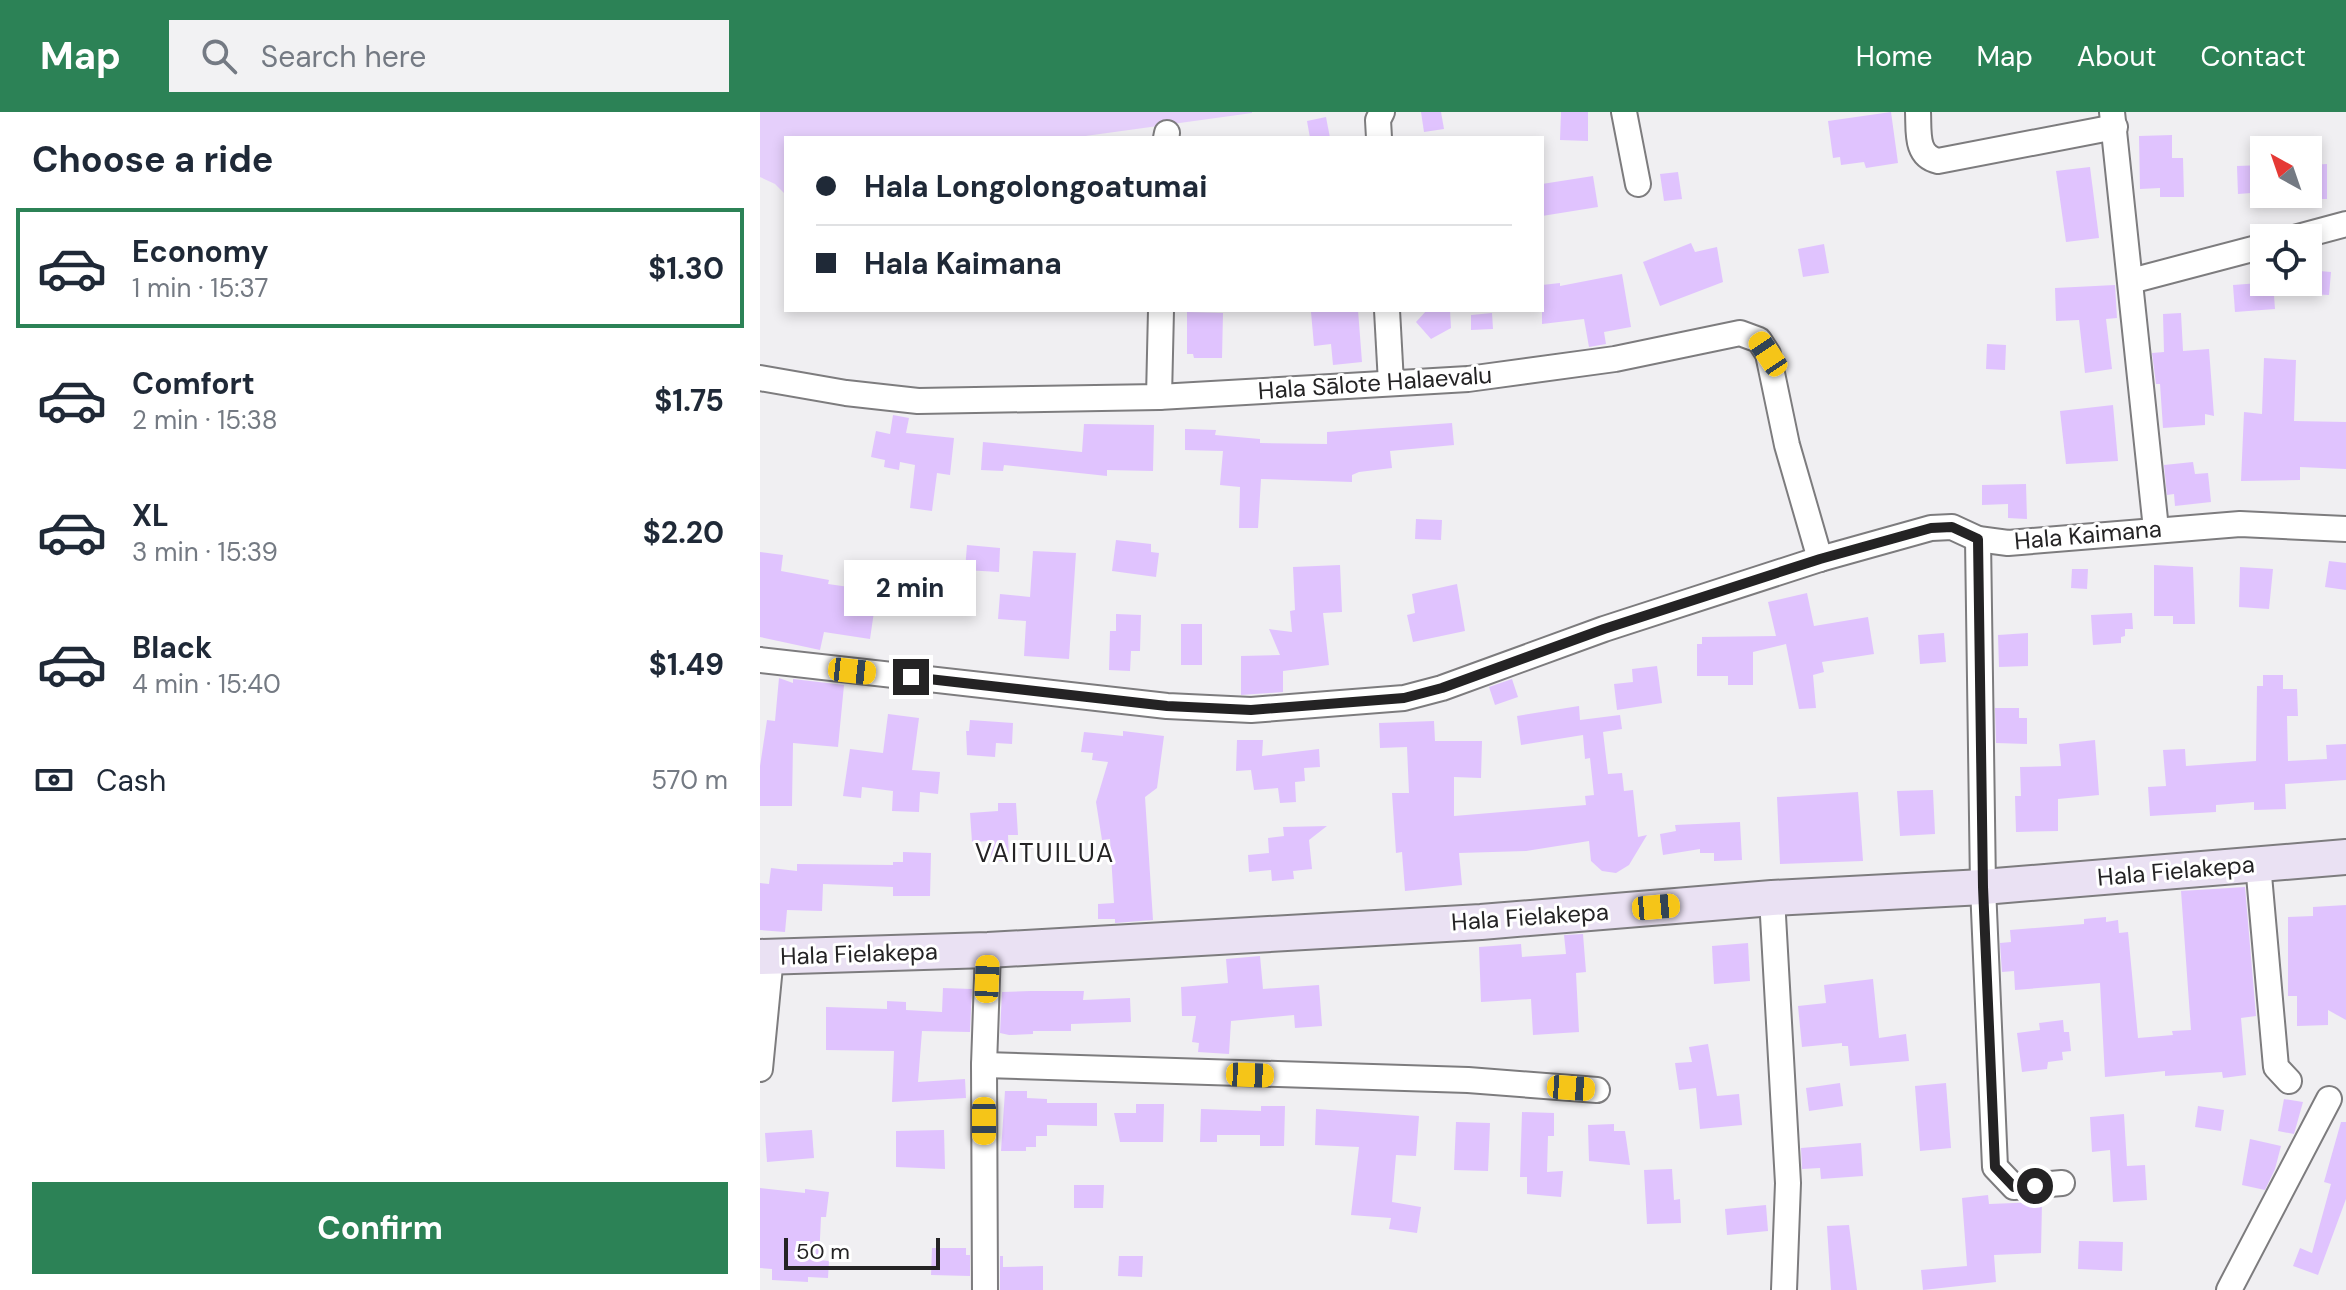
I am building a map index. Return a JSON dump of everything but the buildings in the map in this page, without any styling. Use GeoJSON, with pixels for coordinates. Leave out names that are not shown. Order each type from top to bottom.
{"type":"FeatureCollection","features":[{"type":"Feature","properties":{"kind":"street"},"geometry":{"type":"LineString","coordinates":[[1379,136],[1378,120],[1382,112]]}},
{"type":"Feature","properties":{"kind":"street"},"geometry":{"type":"LineString","coordinates":[[1624,112],[1638,184]]}},
{"type":"Feature","properties":{"kind":"street"},"geometry":{"type":"LineString","coordinates":[[1918,112],[1921,149],[1925,156],[1938,161],[2114,119],[2156,529]]}},
{"type":"Feature","properties":{"kind":"street"},"geometry":{"type":"LineString","coordinates":[[2322,230],[2346,224]]}},
{"type":"Feature","properties":{"kind":"street"},"geometry":{"type":"LineString","coordinates":[[2131,281],[2250,250]]}},
{"type":"Feature","properties":{"kind":"street"},"geometry":{"type":"LineString","coordinates":[[1159,397],[1161,312]]}},
{"type":"Feature","properties":{"kind":"street"},"geometry":{"type":"LineString","coordinates":[[1387,312],[1391,383]]}},
{"type":"Feature","properties":{"kind":"street","name":"Hala Sālote Halaevalu"},"geometry":{"type":"LineString","coordinates":[[760,378],[918,401],[1159,397],[1468,379],[1615,359],[1740,333],[1759,340],[1768,354],[1787,445],[1820,559]]}},
{"type":"Feature","properties":{"kind":"street","name":"Hala Kaimana"},"geometry":{"type":"LineString","coordinates":[[760,660],[1167,706],[1251,710],[1404,698],[1442,688],[1604,629],[1820,559],[1931,528],[1952,527],[1978,539],[2008,543],[2240,524],[2346,529]]}},
{"type":"Feature","properties":{"kind":"street"},"geometry":{"type":"LineString","coordinates":[[1978,539],[1983,887],[1995,1167],[2014,1187],[2062,1183]]}},
{"type":"Feature","properties":{"kind":"street","name":"Hala Fielakepa"},"geometry":{"type":"LineString","coordinates":[[765,957],[988,950],[1481,922],[1772,898],[1983,887],[2346,857]]}},
{"type":"Feature","properties":{"kind":"street"},"geometry":{"type":"LineString","coordinates":[[2258,864],[2276,1067],[2289,1081]]}},
{"type":"Feature","properties":{"kind":"street"},"geometry":{"type":"LineString","coordinates":[[1772,898],[1788,1183],[1784,1290]]}},
{"type":"Feature","properties":{"kind":"street"},"geometry":{"type":"LineString","coordinates":[[985,1290],[984,1065],[988,950]]}},
{"type":"Feature","properties":{"kind":"street"},"geometry":{"type":"LineString","coordinates":[[760,1069],[765,957]]}},
{"type":"Feature","properties":{"kind":"street"},"geometry":{"type":"LineString","coordinates":[[984,1065],[1468,1080],[1597,1090]]}},
{"type":"Feature","properties":{"kind":"street"},"geometry":{"type":"LineString","coordinates":[[2229,1290],[2329,1099]]}},
{"type":"Feature","properties":{"kind":"shaded area"},"geometry":{"type":"Polygon","coordinates":[[[760,112],[1252,112],[1085,136],[784,136],[784,193],[775,184],[760,177],[760,112]]]}},
{"type":"Feature","properties":{"kind":"district","name":"VAITUILUA"},"geometry":{"type":"Point","coordinates":[1045,853]}},
{"type":"Feature","properties":{"kind":"route"},"geometry":{"type":"LineString","coordinates":[[911,677],[1167,706],[1251,710],[1404,698],[1442,688],[1604,629],[1820,559],[1931,528],[1952,527],[1968,532],[1978,539],[1983,887],[1995,1167],[2002,1178],[2014,1187],[2035,1186]]}}]}
